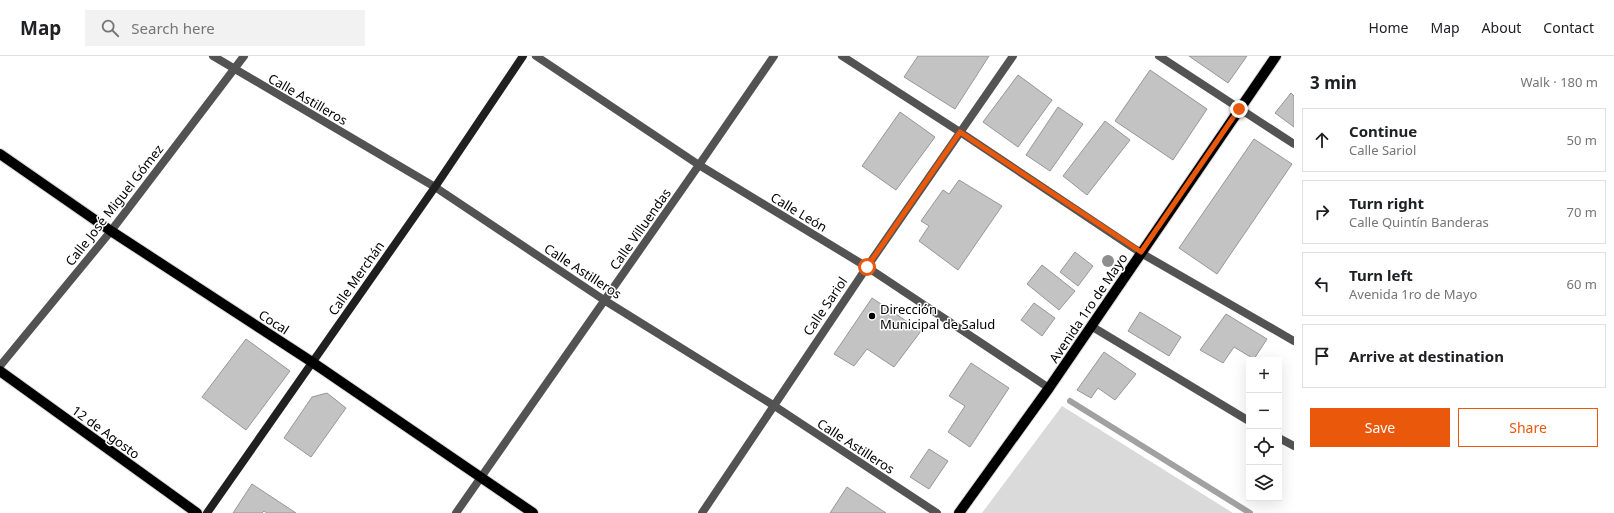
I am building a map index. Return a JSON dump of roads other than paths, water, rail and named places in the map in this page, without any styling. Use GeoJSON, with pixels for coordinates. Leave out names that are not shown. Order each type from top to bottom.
{"type":"FeatureCollection","features":[{"type":"Feature","properties":{"kind":"main road","name":"Avenida 1ro de Mayo"},"geometry":{"type":"LineString","coordinates":[[959,513],[1049,388],[1276,56]]}},
{"type":"Feature","properties":{"kind":"main road","name":"Cocal"},"geometry":{"type":"LineString","coordinates":[[0,154],[111,231],[312,362],[533,513]]}},
{"type":"Feature","properties":{"kind":"main road","name":"12 de Agosto"},"geometry":{"type":"LineString","coordinates":[[0,371],[197,513]]}},
{"type":"Feature","properties":{"kind":"street","name":"Calle Astilleros"},"geometry":{"type":"LineString","coordinates":[[213,56],[435,187],[604,300],[773,405],[937,513]]}},
{"type":"Feature","properties":{"kind":"street","name":"Calle José Miguel Gómez"},"geometry":{"type":"LineString","coordinates":[[0,366],[111,231],[244,56]]}},
{"type":"Feature","properties":{"kind":"street","name":"Calle Merchán"},"geometry":{"type":"LineString","coordinates":[[207,513],[435,187],[523,56]]}},
{"type":"Feature","properties":{"kind":"street","name":"Calle León"},"geometry":{"type":"LineString","coordinates":[[536,56],[699,165],[867,267],[1049,388]]}},
{"type":"Feature","properties":{"kind":"street","name":"Calle Villuendas"},"geometry":{"type":"LineString","coordinates":[[456,513],[774,56]]}},
{"type":"Feature","properties":{"kind":"street"},"geometry":{"type":"LineString","coordinates":[[842,56],[1141,252],[1294,341]]}},
{"type":"Feature","properties":{"kind":"street","name":"Calle Sariol"},"geometry":{"type":"LineString","coordinates":[[702,513],[773,405],[1013,56]]}},
{"type":"Feature","properties":{"kind":"street"},"geometry":{"type":"LineString","coordinates":[[1158,56],[1294,144]]}},
{"type":"Feature","properties":{"kind":"street"},"geometry":{"type":"LineString","coordinates":[[1091,326],[1246,419]]}},
{"type":"Feature","properties":{"kind":"street"},"geometry":{"type":"LineString","coordinates":[[1282,440],[1294,446]]}},
{"type":"Feature","properties":{"kind":"waterway"},"geometry":{"type":"LineString","coordinates":[[1070,401],[1250,513]]}},
{"type":"Feature","properties":{"kind":"place","name":"Dirección Municipal de Salud"},"geometry":{"type":"Point","coordinates":[872,316]}}]}
